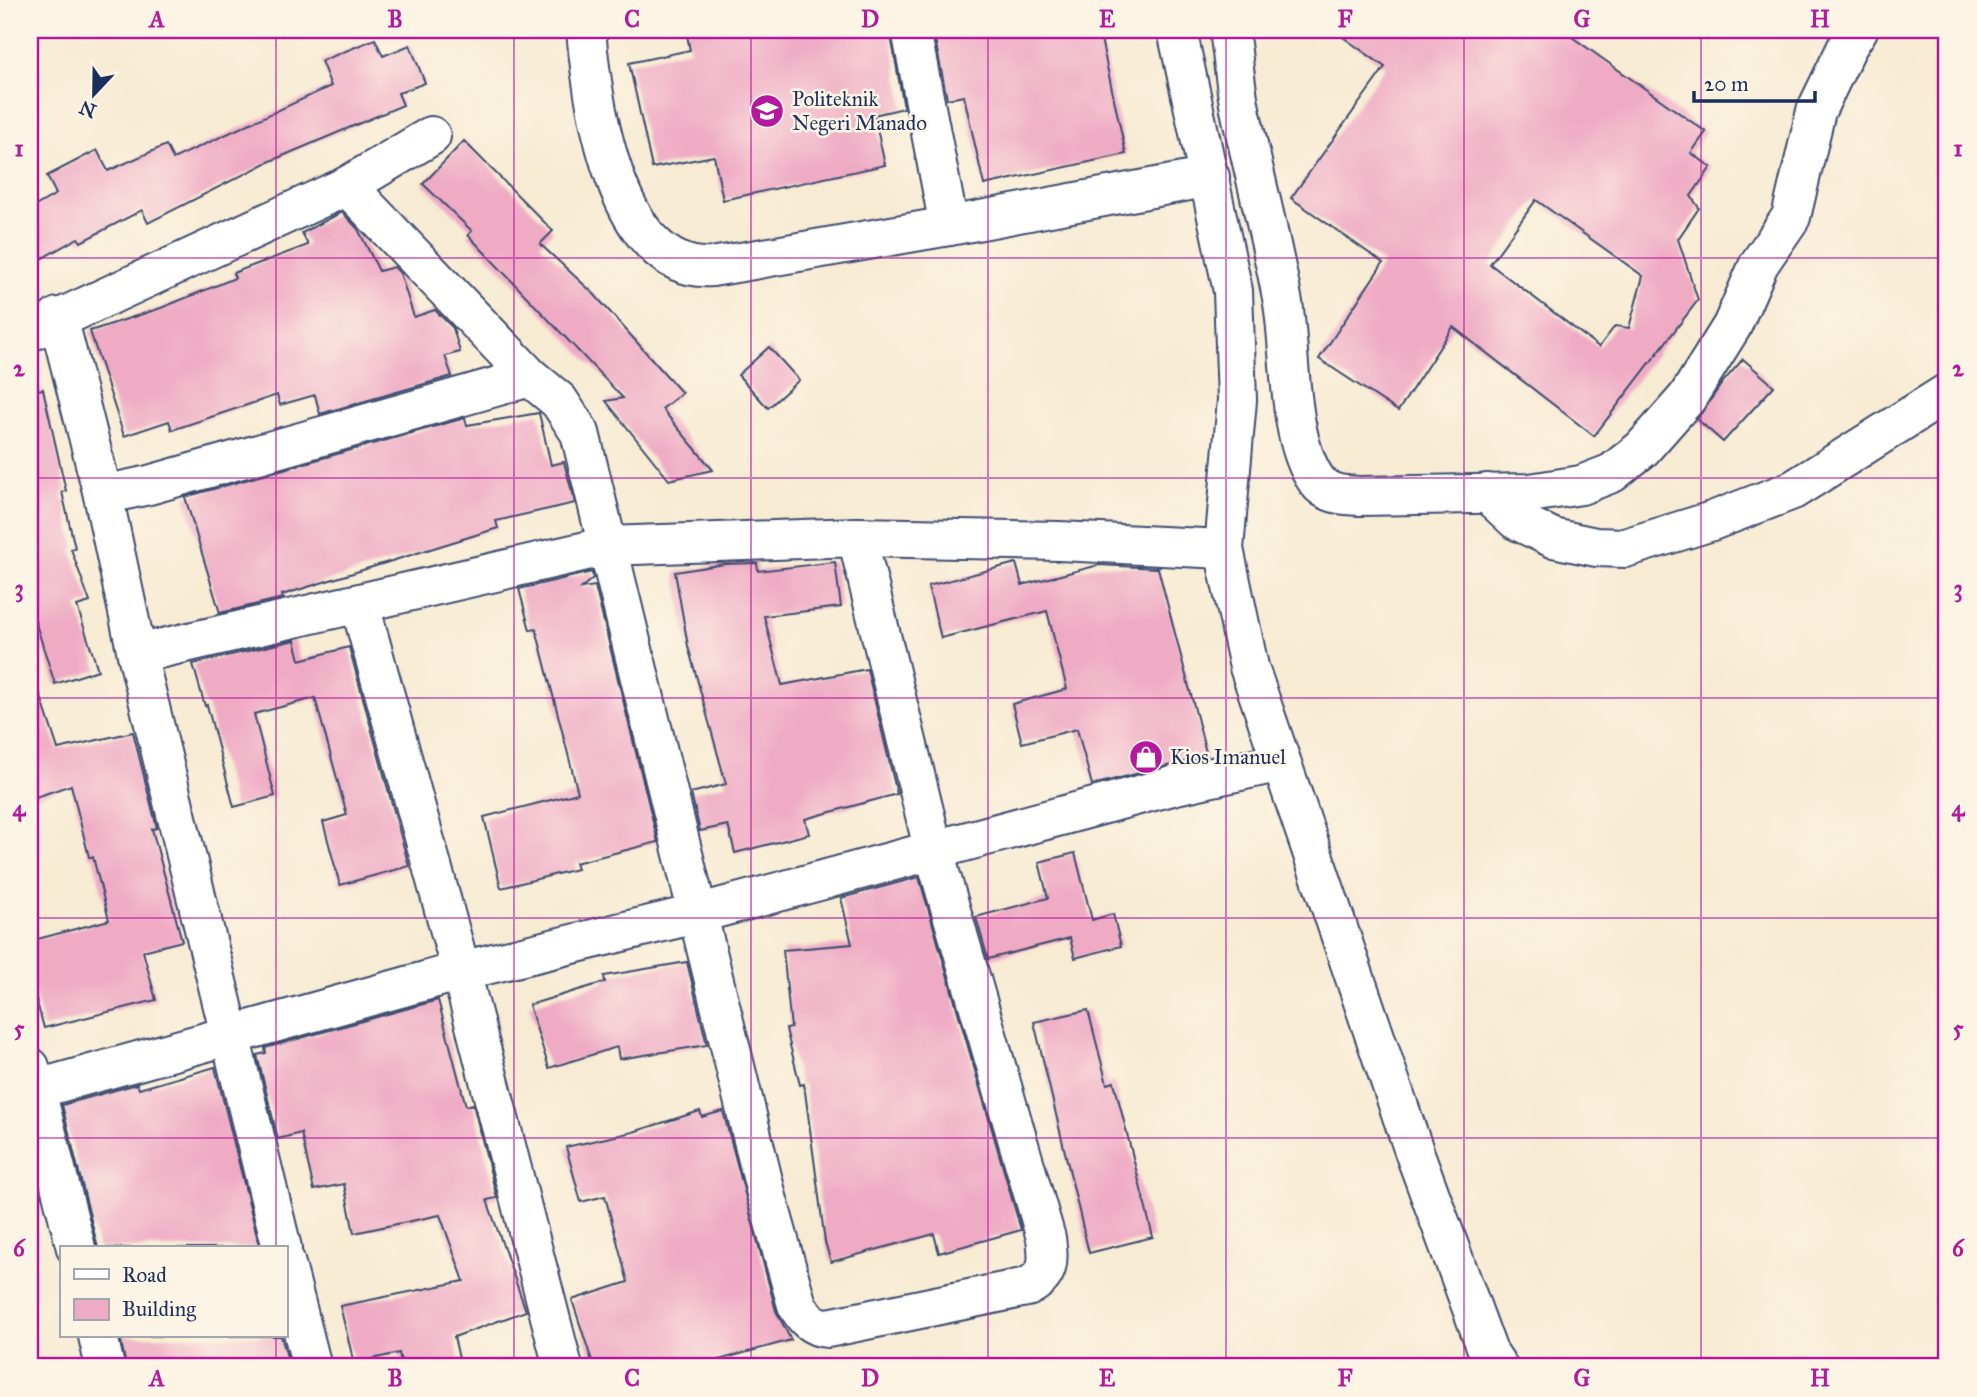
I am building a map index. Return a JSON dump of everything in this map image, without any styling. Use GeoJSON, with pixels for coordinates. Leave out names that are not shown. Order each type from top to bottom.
{"type":"FeatureCollection","features":[{"type":"Feature","properties":{"kind":"street"},"geometry":{"type":"LineString","coordinates":[[586,30],[590,74],[610,166],[643,234],[662,253],[697,268],[949,226],[1210,177]]}},
{"type":"Feature","properties":{"kind":"street"},"geometry":{"type":"LineString","coordinates":[[911,30],[949,226]]}},
{"type":"Feature","properties":{"kind":"street"},"geometry":{"type":"LineString","coordinates":[[1177,30],[1233,291],[1237,400],[1224,549],[1249,667],[1415,1154],[1488,1352],[1498,1367]]}},
{"type":"Feature","properties":{"kind":"street"},"geometry":{"type":"LineString","coordinates":[[1229,30],[1240,106],[1283,306],[1294,407],[1304,452],[1317,481],[1338,494],[1360,496],[1530,493],[1581,485],[1612,473],[1642,449],[1687,398],[1732,326],[1759,264],[1791,217],[1816,111],[1858,30]]}},
{"type":"Feature","properties":{"kind":"street"},"geometry":{"type":"LineString","coordinates":[[281,1246],[137,654],[103,495],[44,324],[346,186],[431,136]]}},
{"type":"Feature","properties":{"kind":"street"},"geometry":{"type":"LineString","coordinates":[[346,186],[530,377],[559,401],[580,433],[700,913],[767,1197],[797,1306],[804,1317],[818,1327],[828,1328],[1027,1287],[1040,1280],[1046,1272],[1049,1258],[1046,1238],[934,852],[857,537]]}},
{"type":"Feature","properties":{"kind":"street"},"geometry":{"type":"LineString","coordinates":[[103,495],[149,485],[530,377]]}},
{"type":"Feature","properties":{"kind":"street"},"geometry":{"type":"LineString","coordinates":[[1487,493],[1516,520],[1553,538],[1625,548],[1712,521],[1793,490],[1947,393]]}},
{"type":"Feature","properties":{"kind":"street"},"geometry":{"type":"LineString","coordinates":[[137,654],[608,546],[857,537],[1059,541],[1224,549]]}},
{"type":"Feature","properties":{"kind":"street"},"geometry":{"type":"LineString","coordinates":[[360,605],[461,971],[563,1367]]}},
{"type":"Feature","properties":{"kind":"street"},"geometry":{"type":"LineString","coordinates":[[75,1246],[32,1082],[229,1037],[461,971],[700,913],[1176,785],[1281,762]]}},
{"type":"Feature","properties":{"kind":"street"},"geometry":{"type":"LineString","coordinates":[[287,1269],[312,1367]]}},
{"type":"Feature","properties":{"kind":"street"},"geometry":{"type":"LineString","coordinates":[[99,1338],[106,1367]]}},
{"type":"Feature","properties":{"kind":"building","name":"Politeknik Negeri Manado"},"geometry":{"type":"Polygon","coordinates":[[[686,30],[890,30],[904,108],[874,115],[885,165],[723,200],[714,156],[652,168],[629,63],[690,50],[686,30]]]}},
{"type":"Feature","properties":{"kind":"building"},"geometry":{"type":"Polygon","coordinates":[[[933,30],[1099,30],[1126,154],[984,185],[964,96],[947,99],[933,30]]]}},
{"type":"Feature","properties":{"kind":"building"},"geometry":{"type":"Polygon","coordinates":[[[1333,30],[1562,30],[1706,132],[1691,153],[1711,167],[1691,196],[1699,208],[1678,239],[1698,300],[1594,436],[1453,327],[1398,411],[1319,359],[1383,263],[1291,198],[1385,67],[1333,30]],[[1536,200],[1490,264],[1599,347],[1615,326],[1629,328],[1643,276],[1536,200]]]}},
{"type":"Feature","properties":{"kind":"building"},"geometry":{"type":"Polygon","coordinates":[[[375,39],[383,56],[410,45],[425,83],[398,93],[403,105],[266,163],[148,223],[142,210],[81,242],[78,238],[30,265],[30,209],[56,194],[47,176],[97,150],[108,171],[166,145],[173,159],[331,86],[321,61],[375,39]]]}},
{"type":"Feature","properties":{"kind":"building"},"geometry":{"type":"Polygon","coordinates":[[[464,141],[553,231],[540,244],[594,294],[682,393],[662,409],[713,470],[669,480],[606,401],[623,398],[468,235],[472,231],[423,184],[464,141]]]}},
{"type":"Feature","properties":{"kind":"building"},"geometry":{"type":"Polygon","coordinates":[[[342,212],[358,229],[379,271],[394,267],[400,273],[414,317],[435,310],[453,328],[460,352],[445,356],[452,376],[320,414],[315,395],[280,405],[277,395],[172,430],[169,421],[124,436],[90,331],[161,308],[235,278],[233,273],[308,245],[302,233],[342,212]]]}},
{"type":"Feature","properties":{"kind":"building"},"geometry":{"type":"Polygon","coordinates":[[[769,347],[799,380],[768,408],[738,375],[769,347]]]}},
{"type":"Feature","properties":{"kind":"building"},"geometry":{"type":"Polygon","coordinates":[[[1743,359],[1774,386],[1723,442],[1697,419],[1743,359]]]}},
{"type":"Feature","properties":{"kind":"building"},"geometry":{"type":"Polygon","coordinates":[[[43,389],[66,491],[62,492],[75,548],[71,549],[90,602],[77,606],[98,670],[55,684],[30,605],[30,391],[43,389]]]}},
{"type":"Feature","properties":{"kind":"building"},"geometry":{"type":"Polygon","coordinates":[[[539,413],[551,465],[564,462],[575,503],[496,521],[498,528],[282,595],[283,598],[220,613],[185,497],[465,418],[467,425],[539,413]]]}},
{"type":"Feature","properties":{"kind":"building"},"geometry":{"type":"Polygon","coordinates":[[[835,562],[841,607],[764,616],[782,685],[867,669],[897,794],[805,819],[809,834],[735,853],[728,825],[700,831],[691,793],[726,784],[688,646],[675,572],[725,564],[757,563],[758,571],[835,562]]]}},
{"type":"Feature","properties":{"kind":"building"},"geometry":{"type":"Polygon","coordinates":[[[1016,563],[1022,585],[1099,565],[1158,568],[1207,756],[1092,785],[1077,729],[1022,743],[1012,704],[1067,689],[1047,611],[941,638],[928,586],[1016,563]]]}},
{"type":"Feature","properties":{"kind":"building"},"geometry":{"type":"Polygon","coordinates":[[[592,572],[593,578],[581,588],[595,586],[658,842],[575,863],[577,869],[501,888],[484,817],[578,793],[536,629],[530,630],[519,589],[592,572]]]}},
{"type":"Feature","properties":{"kind":"building"},"geometry":{"type":"Polygon","coordinates":[[[295,640],[300,660],[349,647],[409,866],[340,885],[323,822],[347,815],[315,698],[254,714],[275,796],[234,807],[207,705],[205,706],[193,664],[295,640]]]}},
{"type":"Feature","properties":{"kind":"building"},"geometry":{"type":"Polygon","coordinates":[[[36,682],[58,749],[133,732],[157,828],[152,829],[182,941],[143,951],[156,1000],[44,1028],[30,977],[30,941],[109,920],[93,857],[89,857],[71,785],[30,799],[30,683],[36,682]]]}},
{"type":"Feature","properties":{"kind":"building"},"geometry":{"type":"Polygon","coordinates":[[[1075,853],[1092,920],[1113,914],[1121,946],[1075,958],[1070,938],[988,959],[976,917],[1048,898],[1039,862],[1075,853]]]}},
{"type":"Feature","properties":{"kind":"building"},"geometry":{"type":"Polygon","coordinates":[[[919,877],[1021,1230],[939,1253],[934,1234],[831,1262],[825,1242],[804,1084],[800,1085],[786,1029],[791,1028],[783,950],[852,944],[841,898],[919,877]]]}},
{"type":"Feature","properties":{"kind":"building"},"geometry":{"type":"Polygon","coordinates":[[[687,962],[707,1045],[619,1059],[617,1047],[549,1068],[529,1005],[605,982],[604,976],[687,962]]]}},
{"type":"Feature","properties":{"kind":"building"},"geometry":{"type":"Polygon","coordinates":[[[438,1000],[466,1106],[473,1104],[497,1198],[487,1200],[526,1311],[454,1337],[461,1367],[402,1367],[399,1353],[354,1363],[340,1306],[464,1281],[440,1215],[354,1233],[344,1184],[314,1190],[301,1133],[278,1139],[257,1055],[266,1053],[265,1048],[438,1000]]]}},
{"type":"Feature","properties":{"kind":"building"},"geometry":{"type":"Polygon","coordinates":[[[1088,1010],[1107,1084],[1114,1082],[1153,1237],[1089,1253],[1034,1022],[1088,1010]]]}},
{"type":"Feature","properties":{"kind":"building"},"geometry":{"type":"Polygon","coordinates":[[[215,1067],[260,1246],[97,1246],[62,1105],[137,1084],[139,1089],[215,1067]]]}},
{"type":"Feature","properties":{"kind":"building"},"geometry":{"type":"Polygon","coordinates":[[[700,1111],[702,1117],[723,1111],[776,1311],[791,1340],[697,1366],[695,1358],[668,1367],[594,1367],[572,1300],[628,1282],[605,1196],[581,1202],[566,1147],[633,1132],[700,1111]]]}},
{"type":"Feature","properties":{"kind":"building"},"geometry":{"type":"Polygon","coordinates":[[[120,1338],[282,1338],[289,1364],[279,1367],[126,1367],[120,1338]]]}},
{"type":"Feature","properties":{"kind":"place","name":"Politeknik Negeri Manado"},"geometry":{"type":"Point","coordinates":[767,111]}},
{"type":"Feature","properties":{"kind":"place","name":"Kios Imanuel"},"geometry":{"type":"Point","coordinates":[1146,757]}}]}
